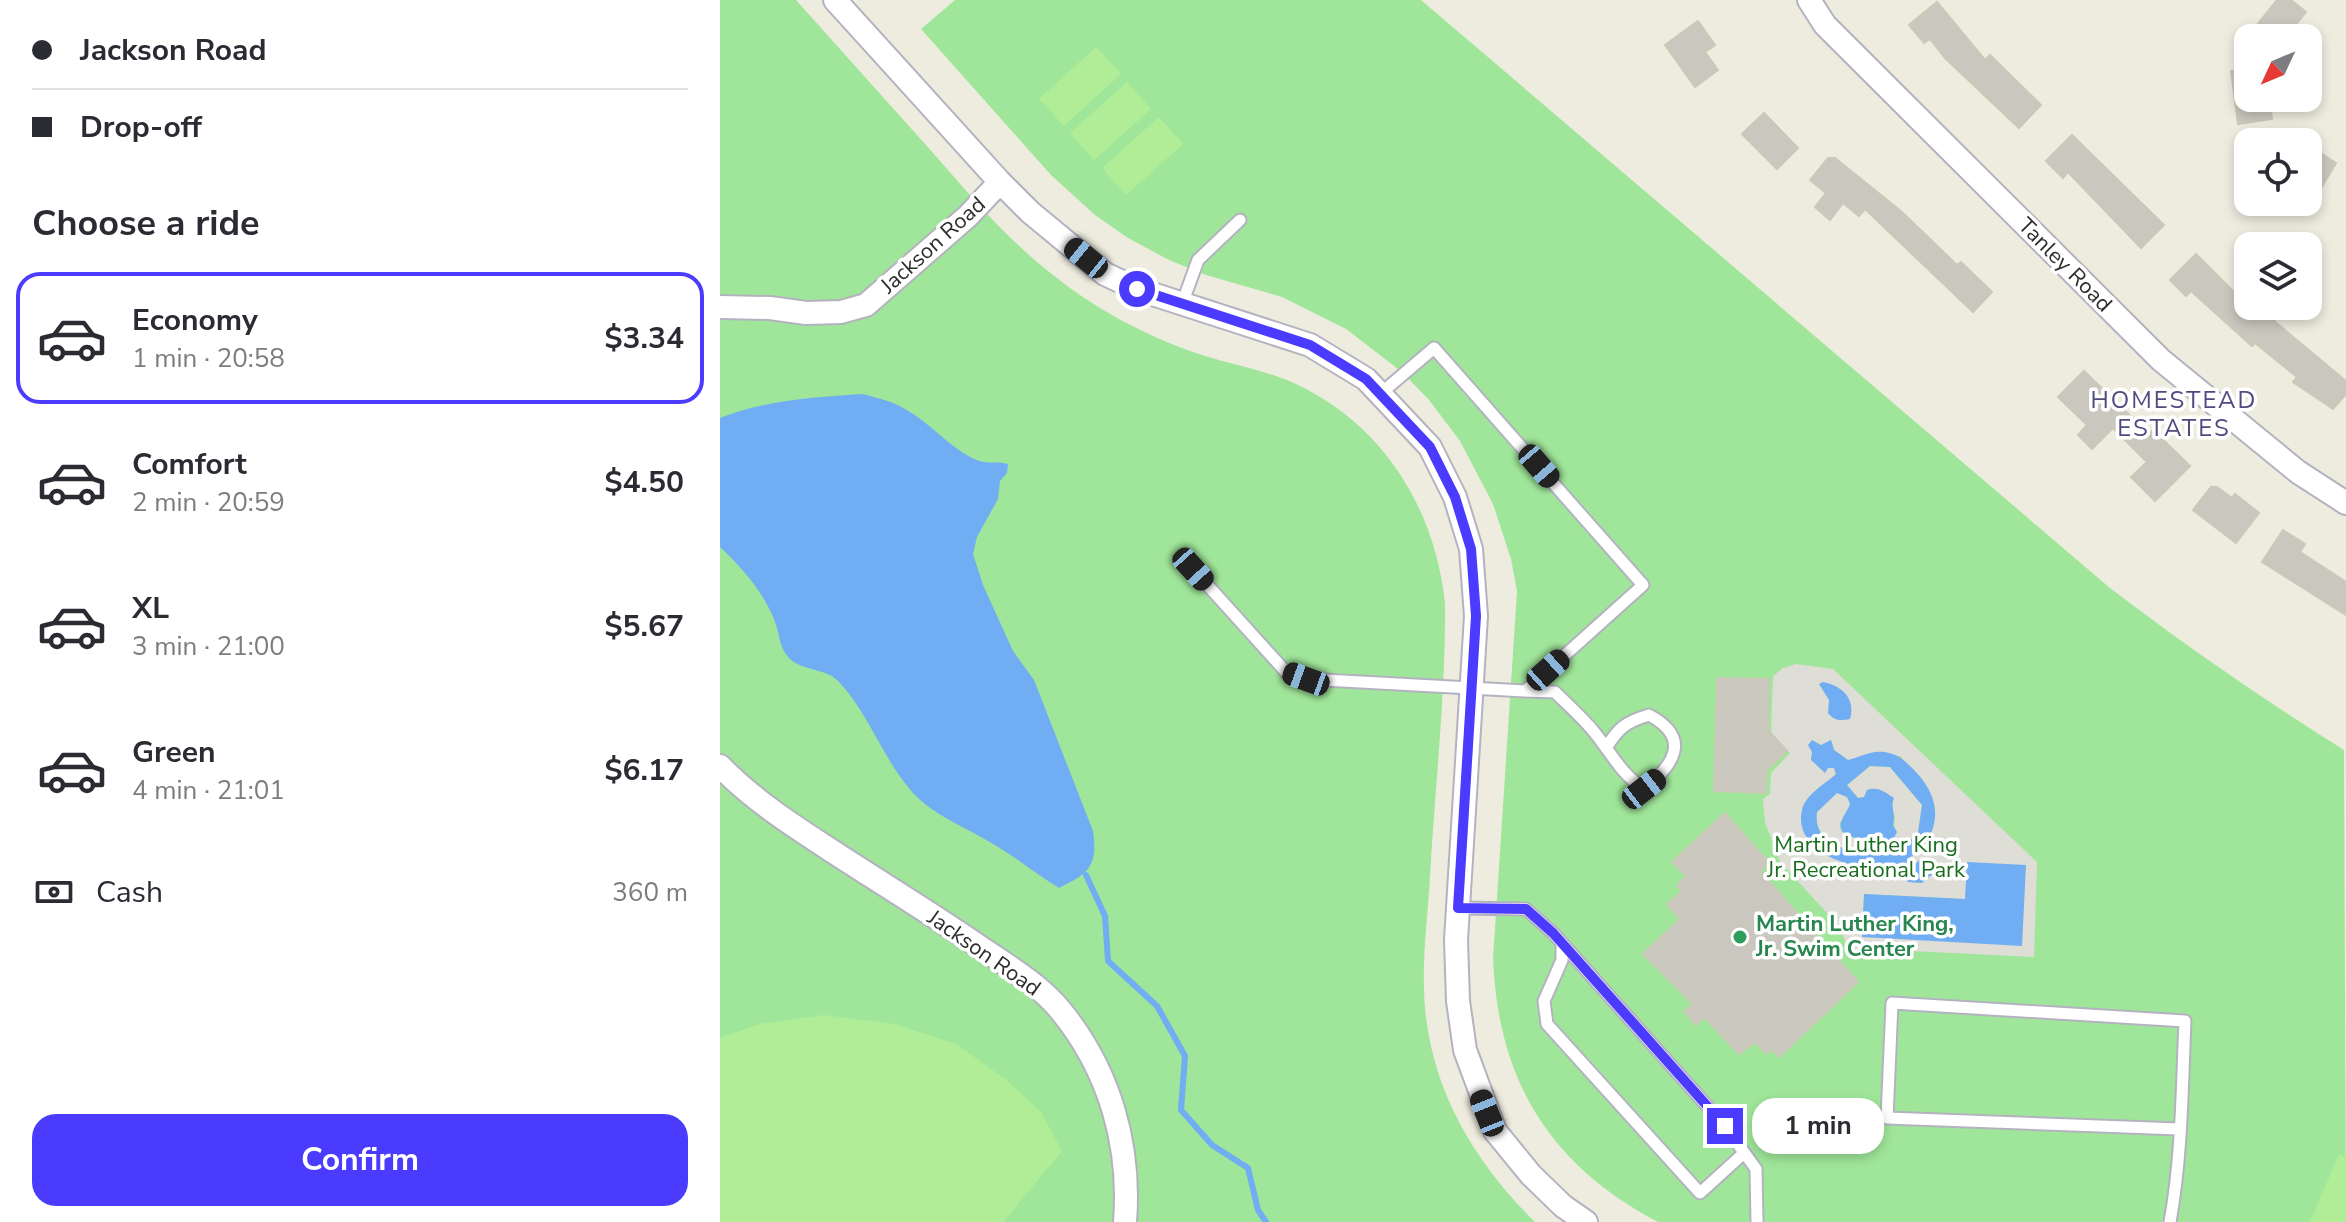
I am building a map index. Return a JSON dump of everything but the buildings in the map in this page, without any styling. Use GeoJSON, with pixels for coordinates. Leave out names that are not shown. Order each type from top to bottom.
{"type":"FeatureCollection","features":[{"type":"Feature","properties":{"kind":"street","name":"Jackson Road"},"geometry":{"type":"LineString","coordinates":[[835,0],[1000,182],[1030,212],[1105,274],[1137,289],[1310,345],[1366,379],[1430,447],[1455,497],[1471,549],[1476,616],[1458,908],[1458,1001],[1465,1050],[1495,1131],[1531,1175],[1563,1206],[1586,1222]]}},
{"type":"Feature","properties":{"kind":"street","name":"Tanley Road"},"geometry":{"type":"LineString","coordinates":[[1809,0],[1825,25],[2161,360],[2298,472],[2346,503]]}},
{"type":"Feature","properties":{"kind":"street","name":"Jackson Road"},"geometry":{"type":"LineString","coordinates":[[720,307],[770,308],[806,313],[841,312],[866,305],[968,216],[1000,182]]}},
{"type":"Feature","properties":{"kind":"street","name":"Jackson Road"},"geometry":{"type":"LineString","coordinates":[[720,766],[778,816],[988,952],[1020,974],[1060,1009],[1091,1052],[1110,1099],[1123,1153],[1125,1222]]}},
{"type":"Feature","properties":{"kind":"lane"},"geometry":{"type":"LineString","coordinates":[[1182,304],[1198,260],[1240,220]]}},
{"type":"Feature","properties":{"kind":"lane"},"geometry":{"type":"LineString","coordinates":[[1380,394],[1434,348],[1643,585],[1525,691]]}},
{"type":"Feature","properties":{"kind":"lane"},"geometry":{"type":"LineString","coordinates":[[1193,569],[1286,672],[1306,679],[1555,692],[1593,730],[1606,748],[1632,781],[1644,789],[1672,762],[1674,743],[1666,724],[1649,715],[1628,721],[1606,748]]}},
{"type":"Feature","properties":{"kind":"lane"},"geometry":{"type":"LineString","coordinates":[[1458,908],[1526,909],[1562,943],[1725,1126],[1756,1169],[1757,1222]]}},
{"type":"Feature","properties":{"kind":"lane"},"geometry":{"type":"LineString","coordinates":[[1562,943],[1562,960],[1544,1001],[1547,1024],[1700,1193],[1744,1153]]}},
{"type":"Feature","properties":{"kind":"lane"},"geometry":{"type":"LineString","coordinates":[[2170,1222],[2175,1191],[2179,1129],[2185,1021],[1892,1003],[1887,1118],[2179,1129]]}},
{"type":"Feature","properties":{"kind":"green space"},"geometry":{"type":"Polygon","coordinates":[[[720,0],[796,0],[988,215],[1048,271],[1083,297],[1141,330],[1202,355],[1283,378],[1326,400],[1354,421],[1399,473],[1430,534],[1445,603],[1442,705],[1424,959],[1426,1020],[1442,1085],[1456,1115],[1490,1171],[1535,1222],[720,1222],[720,0]]]}},
{"type":"Feature","properties":{"kind":"green space","name":"Martin Luther King Jr. Recreational Park"},"geometry":{"type":"Polygon","coordinates":[[[955,0],[1421,0],[2110,588],[2225,672],[2344,750],[2346,1222],[1658,1222],[1587,1174],[1560,1146],[1537,1115],[1519,1081],[1506,1044],[1497,1003],[1493,959],[1517,591],[1511,559],[1493,504],[1460,441],[1429,400],[1402,372],[1346,329],[1282,297],[1206,275],[1169,260],[1128,238],[1095,215],[1051,175],[921,29],[955,0]]]}},
{"type":"Feature","properties":{"kind":"green space"},"geometry":{"type":"Polygon","coordinates":[[[1096,47],[1121,74],[1064,126],[1039,99],[1096,47]]]}},
{"type":"Feature","properties":{"kind":"green space"},"geometry":{"type":"Polygon","coordinates":[[[1127,82],[1151,109],[1094,160],[1070,133],[1127,82]]]}},
{"type":"Feature","properties":{"kind":"green space"},"geometry":{"type":"Polygon","coordinates":[[[1159,117],[1183,144],[1126,195],[1102,168],[1159,117]]]}},
{"type":"Feature","properties":{"kind":"green space"},"geometry":{"type":"Polygon","coordinates":[[[824,1015],[894,1024],[956,1044],[1005,1079],[1041,1112],[1062,1151],[1003,1222],[720,1222],[720,1038],[760,1024],[824,1015]]]}},
{"type":"Feature","properties":{"kind":"green space"},"geometry":{"type":"Polygon","coordinates":[[[2339,1154],[2346,1157],[2346,1222],[2310,1222],[2339,1154]]]}},
{"type":"Feature","properties":{"kind":"shaded area"},"geometry":{"type":"Polygon","coordinates":[[[1796,664],[1833,669],[2037,862],[2034,957],[1870,949],[1856,951],[1848,948],[1839,926],[1780,862],[1765,822],[1763,799],[1770,794],[1771,773],[1790,753],[1771,733],[1773,676],[1783,668],[1796,664]],[[1831,740],[1812,752],[1811,760],[1834,768],[1836,774],[1802,809],[1821,852],[1855,867],[1871,866],[1875,870],[1891,868],[1901,877],[1914,865],[1907,861],[1933,824],[1901,756],[1848,760],[1834,750],[1831,740]],[[1864,894],[1862,937],[1965,899],[1864,894]]]}},
{"type":"Feature","properties":{"kind":"shaded area"},"geometry":{"type":"Polygon","coordinates":[[[1870,766],[1890,767],[1922,805],[1918,833],[1895,854],[1840,848],[1825,838],[1815,823],[1817,812],[1837,793],[1847,797],[1851,804],[1840,823],[1841,831],[1849,837],[1893,840],[1895,817],[1891,804],[1858,798],[1847,785],[1870,766]]]}},
{"type":"Feature","properties":{"kind":"water"},"geometry":{"type":"Polygon","coordinates":[[[863,394],[905,409],[972,458],[1008,464],[1007,473],[1000,481],[998,499],[977,537],[973,554],[983,585],[1013,651],[1034,680],[1093,831],[1094,853],[1089,867],[1078,878],[1059,888],[916,796],[898,774],[857,706],[838,681],[789,658],[764,598],[744,571],[720,547],[720,418],[773,403],[863,394]]]}},
{"type":"Feature","properties":{"kind":"water"},"geometry":{"type":"Polygon","coordinates":[[[1823,682],[1846,694],[1851,705],[1850,719],[1838,720],[1828,713],[1829,700],[1819,684],[1823,682]]]}},
{"type":"Feature","properties":{"kind":"water"},"geometry":{"type":"Polygon","coordinates":[[[1812,740],[1821,745],[1831,740],[1834,750],[1848,760],[1884,752],[1898,756],[1911,767],[1931,794],[1935,819],[1927,841],[1907,860],[1914,865],[1922,858],[1935,872],[1922,883],[1908,882],[1891,868],[1884,869],[1883,876],[1876,877],[1871,866],[1834,859],[1812,845],[1801,823],[1802,810],[1811,795],[1836,774],[1834,768],[1828,768],[1825,773],[1811,760],[1812,752],[1808,745],[1812,740]],[[1870,766],[1847,785],[1858,798],[1864,797],[1867,790],[1875,789],[1894,798],[1893,825],[1897,832],[1893,840],[1860,839],[1845,834],[1841,822],[1850,804],[1847,797],[1837,793],[1817,812],[1818,826],[1823,836],[1843,848],[1895,854],[1918,833],[1922,805],[1890,767],[1870,766]]]}},
{"type":"Feature","properties":{"kind":"water"},"geometry":{"type":"Polygon","coordinates":[[[1967,862],[2026,865],[2022,946],[1862,937],[1864,894],[1965,899],[1967,862]]]}},
{"type":"Feature","properties":{"kind":"waterway"},"geometry":{"type":"LineString","coordinates":[[1086,875],[1105,916],[1108,961],[1157,1006],[1185,1056],[1181,1110],[1212,1145],[1248,1168],[1258,1210],[1266,1222]]}},
{"type":"Feature","properties":{"kind":"place","name":"Martin Luther King, Jr. Swim Center"},"geometry":{"type":"Point","coordinates":[1740,937]}},
{"type":"Feature","properties":{"kind":"district","name":"HOMESTEAD ESTATES"},"geometry":{"type":"Point","coordinates":[2174,414]}},
{"type":"Feature","properties":{"kind":"route"},"geometry":{"type":"LineString","coordinates":[[1137,289],[1310,345],[1366,379],[1430,447],[1455,497],[1471,549],[1476,616],[1458,908],[1526,909],[1553,933],[1725,1126]]}}]}
